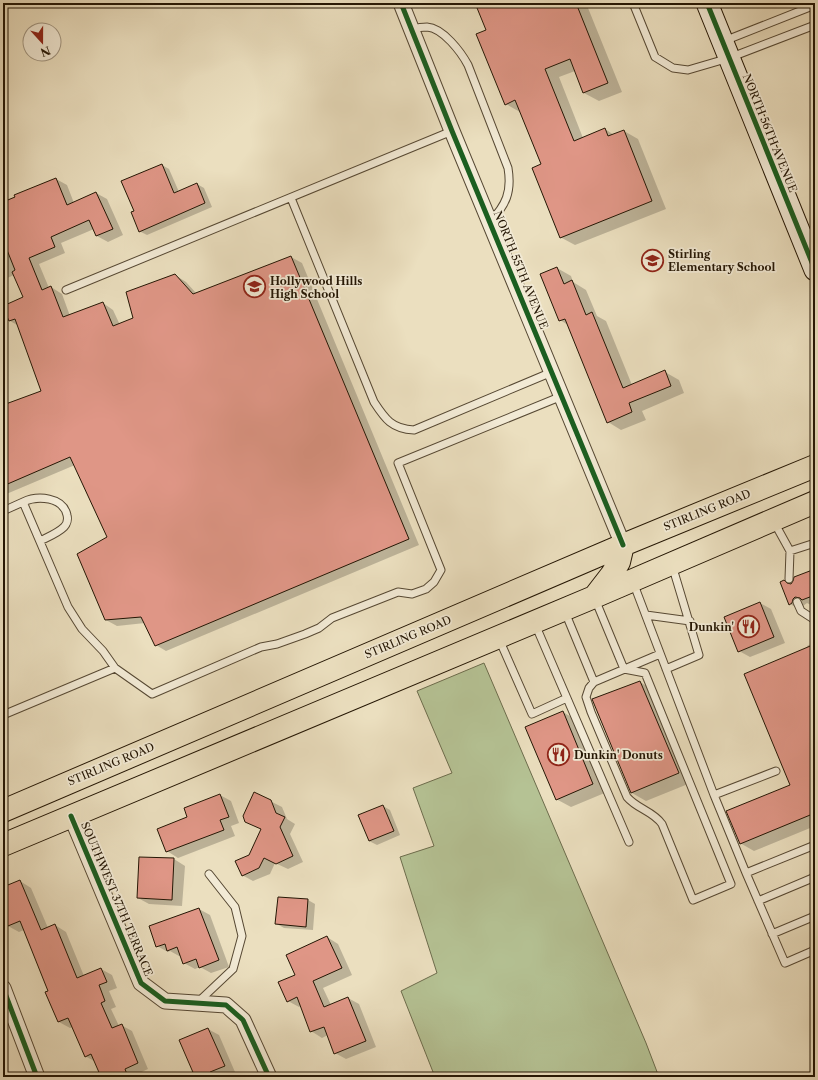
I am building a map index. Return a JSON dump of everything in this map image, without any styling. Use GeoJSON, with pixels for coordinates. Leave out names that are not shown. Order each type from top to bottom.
{"type":"FeatureCollection","features":[{"type":"Feature","properties":{"kind":"main road","name":"STIRLING ROAD"},"geometry":{"type":"LineString","coordinates":[[3,811],[624,545],[815,466]]}},
{"type":"Feature","properties":{"kind":"main road"},"geometry":{"type":"LineString","coordinates":[[3,845],[564,610],[815,502]]}},
{"type":"Feature","properties":{"kind":"main road"},"geometry":{"type":"LineString","coordinates":[[594,597],[612,574],[619,562],[624,545]]}},
{"type":"Feature","properties":{"kind":"street","name":"NORTH 55TH AVENUE"},"geometry":{"type":"LineString","coordinates":[[401,3],[452,131],[624,545]]}},
{"type":"Feature","properties":{"kind":"street","name":"NORTH 56TH AVENUE"},"geometry":{"type":"LineString","coordinates":[[707,3],[815,270]]}},
{"type":"Feature","properties":{"kind":"street","name":"SOUTHWEST 37TH TERRACE"},"geometry":{"type":"LineString","coordinates":[[71,816],[141,983],[165,1001],[226,1005],[243,1020],[269,1077]]}},
{"type":"Feature","properties":{"kind":"street"},"geometry":{"type":"LineString","coordinates":[[3,988],[37,1077]]}},
{"type":"Feature","properties":{"kind":"lane"},"geometry":{"type":"LineString","coordinates":[[633,3],[655,57],[673,68],[688,70],[815,5]]}},
{"type":"Feature","properties":{"kind":"lane"},"geometry":{"type":"LineString","coordinates":[[726,50],[815,25]]}},
{"type":"Feature","properties":{"kind":"lane"},"geometry":{"type":"LineString","coordinates":[[411,29],[427,27],[434,28],[459,50],[468,65],[508,168],[509,186],[505,204],[501,211],[490,222]]}},
{"type":"Feature","properties":{"kind":"lane"},"geometry":{"type":"LineString","coordinates":[[66,290],[452,131]]}},
{"type":"Feature","properties":{"kind":"lane"},"geometry":{"type":"LineString","coordinates":[[291,198],[374,402],[384,418],[390,423],[406,430],[414,430],[552,372]]}},
{"type":"Feature","properties":{"kind":"lane"},"geometry":{"type":"LineString","coordinates":[[23,502],[68,607],[82,629],[103,651],[115,668],[152,694],[261,647],[277,644],[306,634],[319,628],[332,618],[398,592],[412,594],[426,588],[434,582],[441,570],[398,463],[562,396]]}},
{"type":"Feature","properties":{"kind":"lane"},"geometry":{"type":"LineString","coordinates":[[3,511],[31,499],[40,498],[59,503],[66,510],[68,519],[65,526],[40,541]]}},
{"type":"Feature","properties":{"kind":"lane"},"geometry":{"type":"LineString","coordinates":[[773,520],[790,551],[788,579]]}},
{"type":"Feature","properties":{"kind":"lane"},"geometry":{"type":"LineString","coordinates":[[790,551],[815,543]]}},
{"type":"Feature","properties":{"kind":"lane"},"geometry":{"type":"LineString","coordinates":[[666,669],[699,655],[672,563]]}},
{"type":"Feature","properties":{"kind":"lane"},"geometry":{"type":"LineString","coordinates":[[632,580],[714,795],[746,874],[785,963],[815,950]]}},
{"type":"Feature","properties":{"kind":"lane"},"geometry":{"type":"LineString","coordinates":[[594,597],[624,669]]}},
{"type":"Feature","properties":{"kind":"lane"},"geometry":{"type":"LineString","coordinates":[[797,602],[801,611],[815,620]]}},
{"type":"Feature","properties":{"kind":"lane"},"geometry":{"type":"LineString","coordinates":[[564,610],[594,682]]}},
{"type":"Feature","properties":{"kind":"lane"},"geometry":{"type":"LineString","coordinates":[[646,615],[690,621]]}},
{"type":"Feature","properties":{"kind":"lane"},"geometry":{"type":"LineString","coordinates":[[534,622],[629,842]]}},
{"type":"Feature","properties":{"kind":"lane"},"geometry":{"type":"LineString","coordinates":[[498,637],[532,714],[567,698]]}},
{"type":"Feature","properties":{"kind":"lane"},"geometry":{"type":"LineString","coordinates":[[624,669],[645,673],[731,884],[693,900],[662,824],[657,817],[627,797],[587,703],[586,697],[594,682],[624,669],[660,654]]}},
{"type":"Feature","properties":{"kind":"lane"},"geometry":{"type":"LineString","coordinates":[[3,715],[115,668]]}},
{"type":"Feature","properties":{"kind":"lane"},"geometry":{"type":"LineString","coordinates":[[714,795],[776,771]]}},
{"type":"Feature","properties":{"kind":"lane"},"geometry":{"type":"LineString","coordinates":[[746,874],[815,845]]}},
{"type":"Feature","properties":{"kind":"lane"},"geometry":{"type":"LineString","coordinates":[[197,1003],[233,969],[242,936],[235,908],[209,874]]}},
{"type":"Feature","properties":{"kind":"lane"},"geometry":{"type":"LineString","coordinates":[[758,901],[815,877]]}},
{"type":"Feature","properties":{"kind":"lane"},"geometry":{"type":"LineString","coordinates":[[772,934],[815,916]]}},
{"type":"Feature","properties":{"kind":"green space"},"geometry":{"type":"Polygon","coordinates":[[[484,663],[646,1043],[659,1077],[435,1077],[401,991],[437,973],[400,857],[434,846],[413,788],[452,773],[417,691],[484,663]]]}},
{"type":"Feature","properties":{"kind":"building"},"geometry":{"type":"Polygon","coordinates":[[[475,3],[576,3],[608,83],[583,93],[570,59],[545,69],[574,141],[605,128],[608,136],[624,130],[652,201],[560,238],[532,168],[541,164],[515,100],[505,105],[476,34],[486,30],[475,3]]]}},
{"type":"Feature","properties":{"kind":"building"},"geometry":{"type":"Polygon","coordinates":[[[162,164],[174,193],[197,183],[205,203],[139,232],[131,212],[134,211],[121,181],[162,164]]]}},
{"type":"Feature","properties":{"kind":"building"},"geometry":{"type":"Polygon","coordinates":[[[56,178],[67,205],[96,192],[113,229],[96,236],[89,220],[51,237],[55,247],[29,258],[42,290],[51,286],[63,317],[103,302],[113,326],[133,318],[126,292],[175,274],[193,294],[291,256],[409,539],[155,646],[141,617],[105,620],[77,554],[107,537],[70,457],[3,486],[3,405],[41,391],[15,319],[9,321],[3,308],[3,306],[23,297],[12,272],[15,270],[3,240],[3,202],[15,197],[14,195],[56,178]]]}},
{"type":"Feature","properties":{"kind":"building"},"geometry":{"type":"Polygon","coordinates":[[[557,267],[564,284],[572,280],[586,315],[592,312],[623,388],[665,370],[671,386],[629,403],[632,412],[607,423],[565,319],[559,321],[540,274],[557,267]]]}},
{"type":"Feature","properties":{"kind":"building"},"geometry":{"type":"Polygon","coordinates":[[[815,569],[815,595],[802,600],[795,597],[789,605],[780,582],[784,580],[791,584],[794,577],[815,569]]]}},
{"type":"Feature","properties":{"kind":"building","name":"Dunkin'"},"geometry":{"type":"Polygon","coordinates":[[[760,602],[774,637],[738,652],[724,617],[760,602]]]}},
{"type":"Feature","properties":{"kind":"building"},"geometry":{"type":"Polygon","coordinates":[[[815,644],[815,813],[740,844],[726,811],[790,785],[744,674],[815,644]]]}},
{"type":"Feature","properties":{"kind":"building"},"geometry":{"type":"Polygon","coordinates":[[[640,681],[679,773],[631,793],[592,699],[640,681]]]}},
{"type":"Feature","properties":{"kind":"building","name":"Dunkin' Donuts"},"geometry":{"type":"Polygon","coordinates":[[[563,711],[593,784],[556,800],[525,727],[563,711]]]}},
{"type":"Feature","properties":{"kind":"building"},"geometry":{"type":"Polygon","coordinates":[[[254,792],[271,800],[276,813],[285,817],[280,827],[293,856],[276,864],[264,858],[259,868],[242,876],[235,861],[249,855],[261,829],[245,822],[243,816],[254,792]]]}},
{"type":"Feature","properties":{"kind":"building"},"geometry":{"type":"Polygon","coordinates":[[[220,794],[229,817],[220,820],[224,830],[166,852],[157,829],[187,817],[184,808],[220,794]]]}},
{"type":"Feature","properties":{"kind":"building"},"geometry":{"type":"Polygon","coordinates":[[[383,805],[394,831],[369,841],[358,815],[383,805]]]}},
{"type":"Feature","properties":{"kind":"building"},"geometry":{"type":"Polygon","coordinates":[[[139,857],[174,858],[172,900],[137,898],[139,857]]]}},
{"type":"Feature","properties":{"kind":"building"},"geometry":{"type":"Polygon","coordinates":[[[20,880],[41,930],[55,924],[77,978],[101,968],[107,982],[99,985],[105,1001],[101,1003],[112,1028],[122,1024],[138,1063],[125,1069],[128,1077],[101,1077],[91,1054],[85,1057],[68,1018],[58,1022],[45,992],[48,991],[20,921],[3,928],[3,887],[20,880]]]}},
{"type":"Feature","properties":{"kind":"building"},"geometry":{"type":"Polygon","coordinates":[[[278,897],[308,899],[306,927],[275,924],[278,897]]]}},
{"type":"Feature","properties":{"kind":"building"},"geometry":{"type":"Polygon","coordinates":[[[199,908],[219,960],[199,968],[196,959],[183,964],[177,947],[167,951],[165,944],[156,947],[149,926],[199,908]]]}},
{"type":"Feature","properties":{"kind":"building"},"geometry":{"type":"Polygon","coordinates":[[[327,936],[342,968],[313,981],[324,1007],[348,997],[366,1041],[334,1054],[324,1027],[310,1032],[297,997],[287,1002],[278,982],[295,975],[286,955],[327,936]]]}},
{"type":"Feature","properties":{"kind":"building"},"geometry":{"type":"Polygon","coordinates":[[[208,1028],[225,1066],[210,1072],[212,1077],[195,1077],[179,1040],[208,1028]]]}},
{"type":"Feature","properties":{"kind":"cycle path"},"geometry":{"type":"LineString","coordinates":[[401,3],[452,131],[623,545]]}},
{"type":"Feature","properties":{"kind":"cycle path"},"geometry":{"type":"LineString","coordinates":[[707,3],[815,270]]}},
{"type":"Feature","properties":{"kind":"cycle path"},"geometry":{"type":"LineString","coordinates":[[71,816],[141,983],[165,1001],[226,1005],[243,1020],[269,1077]]}},
{"type":"Feature","properties":{"kind":"cycle path"},"geometry":{"type":"LineString","coordinates":[[3,988],[37,1077]]}},
{"type":"Feature","properties":{"kind":"place","name":"Stirling Elementary School"},"geometry":{"type":"Point","coordinates":[653,260]}},
{"type":"Feature","properties":{"kind":"place","name":"Hollywood Hills High School"},"geometry":{"type":"Point","coordinates":[255,287]}},
{"type":"Feature","properties":{"kind":"place","name":"Dunkin'"},"geometry":{"type":"Point","coordinates":[749,627]}},
{"type":"Feature","properties":{"kind":"place","name":"Dunkin' Donuts"},"geometry":{"type":"Point","coordinates":[559,755]}}]}
